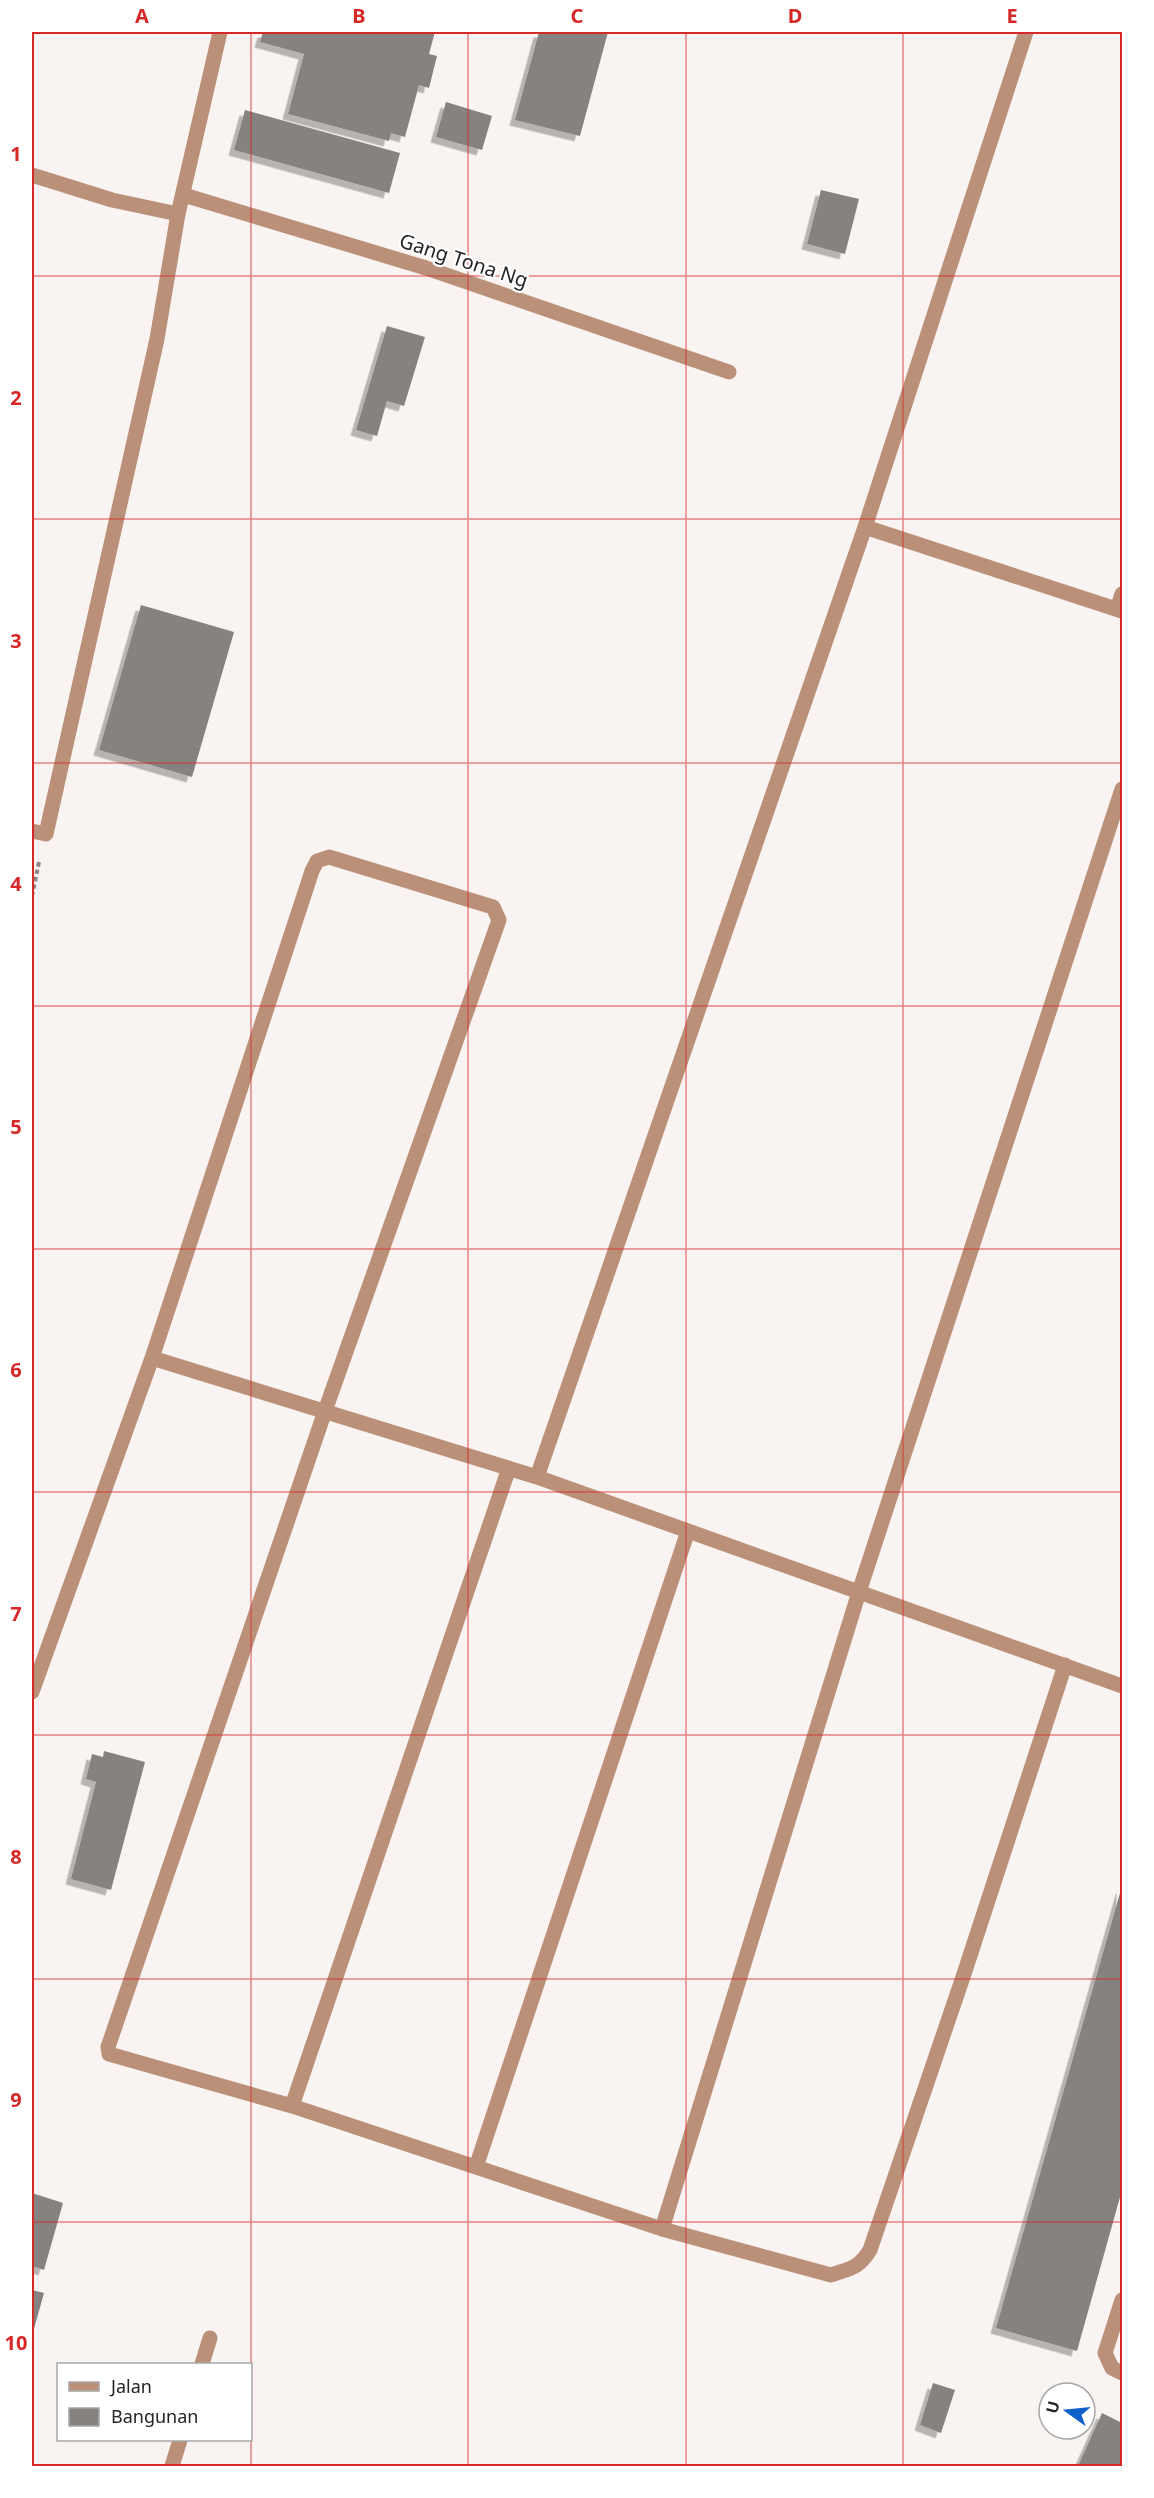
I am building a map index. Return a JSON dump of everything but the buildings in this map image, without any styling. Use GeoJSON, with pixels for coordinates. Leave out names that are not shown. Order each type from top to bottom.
{"type":"FeatureCollection","features":[{"type":"Feature","properties":{"kind":"street"},"geometry":{"type":"LineString","coordinates":[[39,833],[157,339],[178,214],[220,32]]}},
{"type":"Feature","properties":{"kind":"street"},"geometry":{"type":"LineString","coordinates":[[537,1477],[865,527],[1026,32]]}},
{"type":"Feature","properties":{"kind":"street"},"geometry":{"type":"LineString","coordinates":[[32,175],[112,200],[178,214]]}},
{"type":"Feature","properties":{"kind":"street","name":"Gang Tona Ng"},"geometry":{"type":"LineString","coordinates":[[184,195],[426,268],[729,372]]}},
{"type":"Feature","properties":{"kind":"street"},"geometry":{"type":"LineString","coordinates":[[865,527],[1120,610],[1122,594]]}},
{"type":"Feature","properties":{"kind":"street"},"geometry":{"type":"LineString","coordinates":[[662,2229],[859,1592],[1122,789]]}},
{"type":"Feature","properties":{"kind":"street"},"geometry":{"type":"LineString","coordinates":[[32,1692],[152,1358],[317,861],[329,857],[493,907],[499,920],[325,1411],[108,2047],[109,2054],[292,2106],[662,2229],[831,2275],[861,2264],[870,2250],[915,2118],[1065,1665]]}},
{"type":"Feature","properties":{"kind":"street"},"geometry":{"type":"LineString","coordinates":[[152,1358],[537,1477],[1122,1686]]}},
{"type":"Feature","properties":{"kind":"street"},"geometry":{"type":"LineString","coordinates":[[292,2106],[509,1468]]}},
{"type":"Feature","properties":{"kind":"street"},"geometry":{"type":"LineString","coordinates":[[476,2167],[688,1531]]}},
{"type":"Feature","properties":{"kind":"street"},"geometry":{"type":"LineString","coordinates":[[1122,2300],[1105,2353],[1112,2368],[1122,2373]]}},
{"type":"Feature","properties":{"kind":"street"},"geometry":{"type":"LineString","coordinates":[[202,2363],[210,2338]]}},
{"type":"Feature","properties":{"kind":"street"},"geometry":{"type":"LineString","coordinates":[[172,2466],[179,2441]]}},
{"type":"Feature","properties":{"kind":"path"},"geometry":{"type":"LineString","coordinates":[[32,896],[39,833]]}}]}
